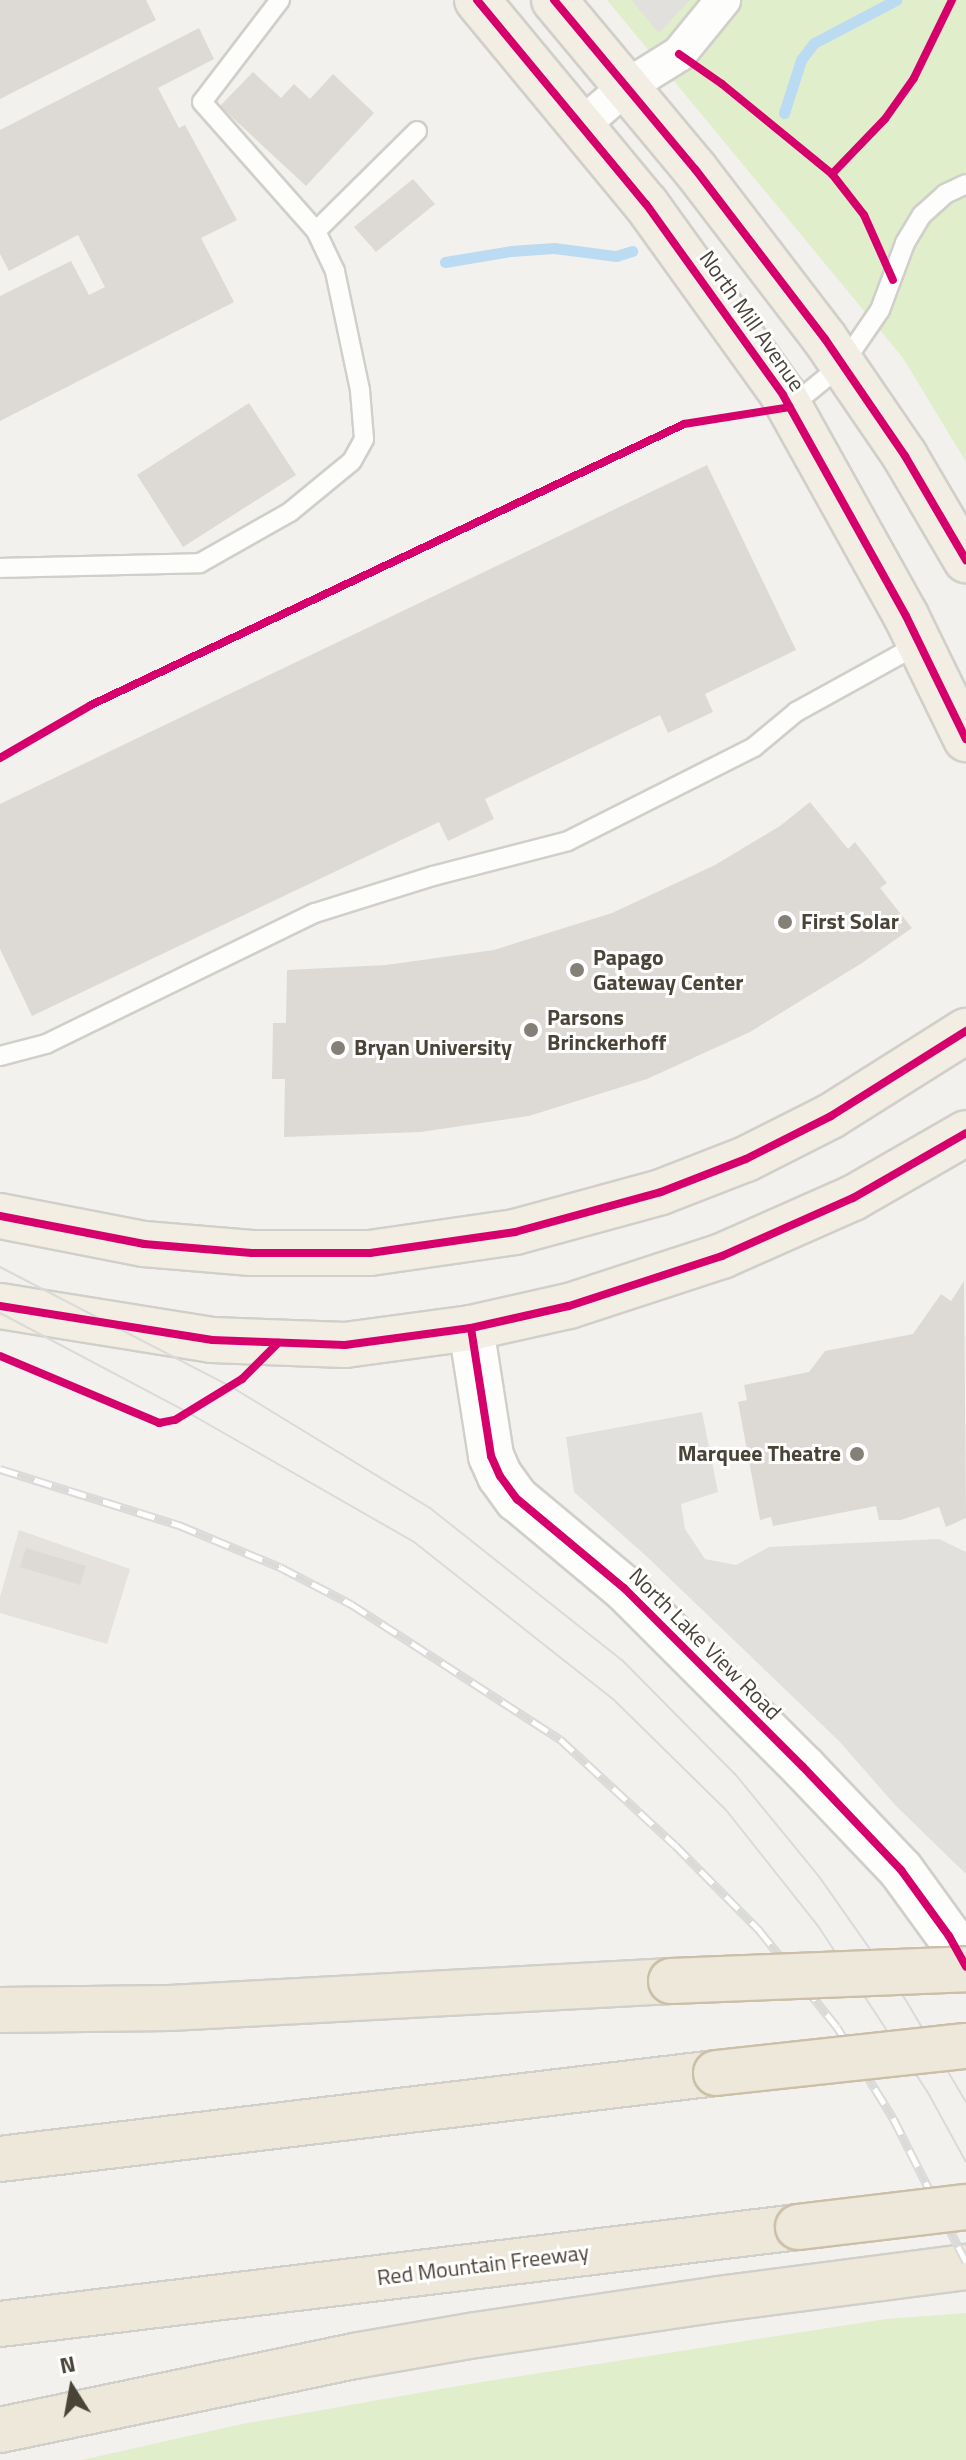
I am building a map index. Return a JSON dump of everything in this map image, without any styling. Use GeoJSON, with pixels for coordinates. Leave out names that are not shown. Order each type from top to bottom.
{"type":"FeatureCollection","features":[{"type":"Feature","properties":{"kind":"highway"},"geometry":{"type":"LineString","coordinates":[[0,2010],[170,2008],[966,1968]]}},
{"type":"Feature","properties":{"kind":"highway"},"geometry":{"type":"LineString","coordinates":[[0,2025],[170,2008]]}},
{"type":"Feature","properties":{"kind":"highway"},"geometry":{"type":"LineString","coordinates":[[0,2159],[966,2046]]}},
{"type":"Feature","properties":{"kind":"highway","name":"Red Mountain Freeway"},"geometry":{"type":"LineString","coordinates":[[0,2324],[966,2207]]}},
{"type":"Feature","properties":{"kind":"highway"},"geometry":{"type":"LineString","coordinates":[[0,2430],[354,2356],[830,2283],[966,2267]]}},
{"type":"Feature","properties":{"kind":"main road","name":"North Mill Avenue"},"geometry":{"type":"LineString","coordinates":[[477,0],[583,124],[706,283],[790,407],[919,644],[966,739]]}},
{"type":"Feature","properties":{"kind":"main road","name":"North Mill Avenue"},"geometry":{"type":"LineString","coordinates":[[554,0],[695,169],[843,364],[905,456],[966,560]]}},
{"type":"Feature","properties":{"kind":"main road"},"geometry":{"type":"LineString","coordinates":[[0,1216],[144,1244],[252,1253],[370,1253],[515,1232],[661,1192],[746,1159],[831,1116],[966,1031]]}},
{"type":"Feature","properties":{"kind":"main road"},"geometry":{"type":"LineString","coordinates":[[0,1306],[212,1340],[345,1345],[471,1328],[569,1306],[722,1256],[853,1198],[966,1133]]}},
{"type":"Feature","properties":{"kind":"street"},"geometry":{"type":"LineString","coordinates":[[583,124],[626,87],[679,54],[723,0]]}},
{"type":"Feature","properties":{"kind":"street","name":"North Lake View Road"},"geometry":{"type":"LineString","coordinates":[[471,1328],[491,1456],[500,1476],[517,1499],[624,1588],[803,1767],[901,1870],[949,1936],[966,1968]]}},
{"type":"Feature","properties":{"kind":"lane"},"geometry":{"type":"LineString","coordinates":[[0,568],[200,563],[290,512],[352,461],[364,439],[360,390],[335,271],[316,231],[202,102],[280,0]]}},
{"type":"Feature","properties":{"kind":"lane"},"geometry":{"type":"LineString","coordinates":[[316,231],[417,131]]}},
{"type":"Feature","properties":{"kind":"lane"},"geometry":{"type":"LineString","coordinates":[[790,407],[843,364],[880,310],[905,243],[922,215],[945,194],[966,184]]}},
{"type":"Feature","properties":{"kind":"lane"},"geometry":{"type":"LineString","coordinates":[[0,1056],[46,1044],[315,913],[433,876],[568,841],[754,747],[796,712],[919,644]]}},
{"type":"Feature","properties":{"kind":"path"},"geometry":{"type":"LineString","coordinates":[[722,84],[832,174],[864,215],[893,280]]}},
{"type":"Feature","properties":{"kind":"path"},"geometry":{"type":"LineString","coordinates":[[832,174],[842,164]]}},
{"type":"Feature","properties":{"kind":"shaded area"},"geometry":{"type":"Polygon","coordinates":[[[631,0],[690,0],[659,33],[631,0]]]}},
{"type":"Feature","properties":{"kind":"shaded area"},"geometry":{"type":"Polygon","coordinates":[[[702,1412],[718,1492],[681,1504],[685,1529],[705,1559],[736,1565],[769,1547],[939,1539],[966,1552],[966,1874],[895,1805],[839,1741],[644,1554],[574,1492],[566,1437],[702,1412]]]}},
{"type":"Feature","properties":{"kind":"shaded area"},"geometry":{"type":"Polygon","coordinates":[[[19,1530],[130,1569],[107,1644],[0,1613],[0,1597],[19,1530]]]}},
{"type":"Feature","properties":{"kind":"green space"},"geometry":{"type":"Polygon","coordinates":[[[607,0],[966,0],[966,462],[903,358],[607,0]]]}},
{"type":"Feature","properties":{"kind":"green space"},"geometry":{"type":"Polygon","coordinates":[[[966,2313],[966,2460],[82,2460],[242,2424],[469,2384],[886,2319],[966,2313]]]}},
{"type":"Feature","properties":{"kind":"building"},"geometry":{"type":"Polygon","coordinates":[[[0,0],[146,0],[156,20],[0,99],[0,0]]]}},
{"type":"Feature","properties":{"kind":"building"},"geometry":{"type":"Polygon","coordinates":[[[199,28],[214,59],[158,88],[179,128],[185,125],[237,220],[201,238],[234,302],[0,421],[0,296],[71,261],[89,295],[105,287],[78,235],[9,271],[0,254],[0,130],[199,28]]]}},
{"type":"Feature","properties":{"kind":"building"},"geometry":{"type":"Polygon","coordinates":[[[253,72],[281,98],[294,84],[310,99],[333,74],[374,113],[306,186],[220,106],[253,72]]]}},
{"type":"Feature","properties":{"kind":"building"},"geometry":{"type":"Polygon","coordinates":[[[413,179],[435,204],[376,252],[354,227],[413,179]]]}},
{"type":"Feature","properties":{"kind":"building"},"geometry":{"type":"Polygon","coordinates":[[[249,403],[296,475],[183,547],[137,475],[249,403]]]}},
{"type":"Feature","properties":{"kind":"building"},"geometry":{"type":"Polygon","coordinates":[[[707,465],[796,650],[705,694],[713,712],[668,733],[660,715],[485,799],[494,819],[448,841],[439,822],[32,1016],[0,949],[0,804],[707,465]]]}},
{"type":"Feature","properties":{"kind":"building","name":"Papago Gateway Center"},"geometry":{"type":"Polygon","coordinates":[[[810,802],[848,849],[855,842],[887,883],[880,888],[912,928],[862,963],[750,1032],[647,1079],[529,1116],[421,1132],[284,1137],[285,1079],[272,1079],[273,1023],[286,1023],[287,970],[386,965],[494,950],[612,913],[715,865],[780,826],[810,802]]]}},
{"type":"Feature","properties":{"kind":"building","name":"Marquee Theatre"},"geometry":{"type":"Polygon","coordinates":[[[964,1281],[966,1518],[946,1527],[939,1507],[901,1520],[879,1520],[876,1506],[773,1526],[771,1517],[760,1520],[738,1402],[747,1400],[744,1385],[809,1372],[825,1351],[913,1334],[941,1294],[951,1301],[964,1281]]]}},
{"type":"Feature","properties":{"kind":"building"},"geometry":{"type":"Polygon","coordinates":[[[26,1548],[86,1566],[80,1585],[20,1567],[26,1548]]]}},
{"type":"Feature","properties":{"kind":"waterway"},"geometry":{"type":"LineString","coordinates":[[784,113],[801,60],[814,43],[896,0]]}},
{"type":"Feature","properties":{"kind":"waterway"},"geometry":{"type":"LineString","coordinates":[[445,262],[511,251],[554,248],[616,256],[632,251]]}},
{"type":"Feature","properties":{"kind":"tram line"},"geometry":{"type":"LineString","coordinates":[[0,1267],[230,1386],[430,1508],[622,1660],[735,1774],[820,1878],[907,2002],[966,2102]]}},
{"type":"Feature","properties":{"kind":"tram line"},"geometry":{"type":"LineString","coordinates":[[0,1313],[187,1412],[414,1542],[613,1699],[726,1810],[818,1926],[927,2091],[966,2162]]}},
{"type":"Feature","properties":{"kind":"railway"},"geometry":{"type":"LineString","coordinates":[[0,1469],[179,1525],[280,1567],[351,1604],[560,1739],[675,1845],[759,1930],[837,2027],[893,2118],[966,2262]]}},
{"type":"Feature","properties":{"kind":"cycle path"},"geometry":{"type":"LineString","coordinates":[[477,0],[646,204],[783,395],[906,616],[966,739]]}},
{"type":"Feature","properties":{"kind":"cycle path"},"geometry":{"type":"LineString","coordinates":[[554,0],[695,169],[825,339],[905,456],[966,560]]}},
{"type":"Feature","properties":{"kind":"cycle path"},"geometry":{"type":"LineString","coordinates":[[832,174],[885,119],[914,78],[952,0]]}},
{"type":"Feature","properties":{"kind":"cycle path"},"geometry":{"type":"LineString","coordinates":[[679,54],[722,84],[832,174],[864,215],[893,280]]}},
{"type":"Feature","properties":{"kind":"cycle path"},"geometry":{"type":"LineString","coordinates":[[0,758],[91,705],[684,424],[790,407]]}},
{"type":"Feature","properties":{"kind":"cycle path"},"geometry":{"type":"LineString","coordinates":[[0,1216],[144,1244],[252,1253],[370,1253],[515,1232],[661,1192],[746,1159],[831,1116],[966,1031]]}},
{"type":"Feature","properties":{"kind":"cycle path"},"geometry":{"type":"LineString","coordinates":[[0,1306],[212,1340],[345,1345],[471,1328],[569,1306],[722,1256],[853,1198],[966,1133]]}},
{"type":"Feature","properties":{"kind":"cycle path"},"geometry":{"type":"LineString","coordinates":[[471,1328],[491,1456],[500,1476],[517,1499],[624,1588],[803,1767],[901,1870],[949,1936],[966,1967]]}},
{"type":"Feature","properties":{"kind":"cycle path"},"geometry":{"type":"LineString","coordinates":[[0,1356],[159,1423],[175,1420],[242,1379],[278,1343]]}},
{"type":"Feature","properties":{"kind":"place","name":"First Solar"},"geometry":{"type":"Point","coordinates":[785,922]}},
{"type":"Feature","properties":{"kind":"place","name":"Papago Gateway Center"},"geometry":{"type":"Point","coordinates":[577,970]}},
{"type":"Feature","properties":{"kind":"place","name":"Parsons Brinckerhoff"},"geometry":{"type":"Point","coordinates":[531,1030]}},
{"type":"Feature","properties":{"kind":"place","name":"Bryan University"},"geometry":{"type":"Point","coordinates":[338,1048]}},
{"type":"Feature","properties":{"kind":"place","name":"Marquee Theatre"},"geometry":{"type":"Point","coordinates":[857,1454]}}]}
